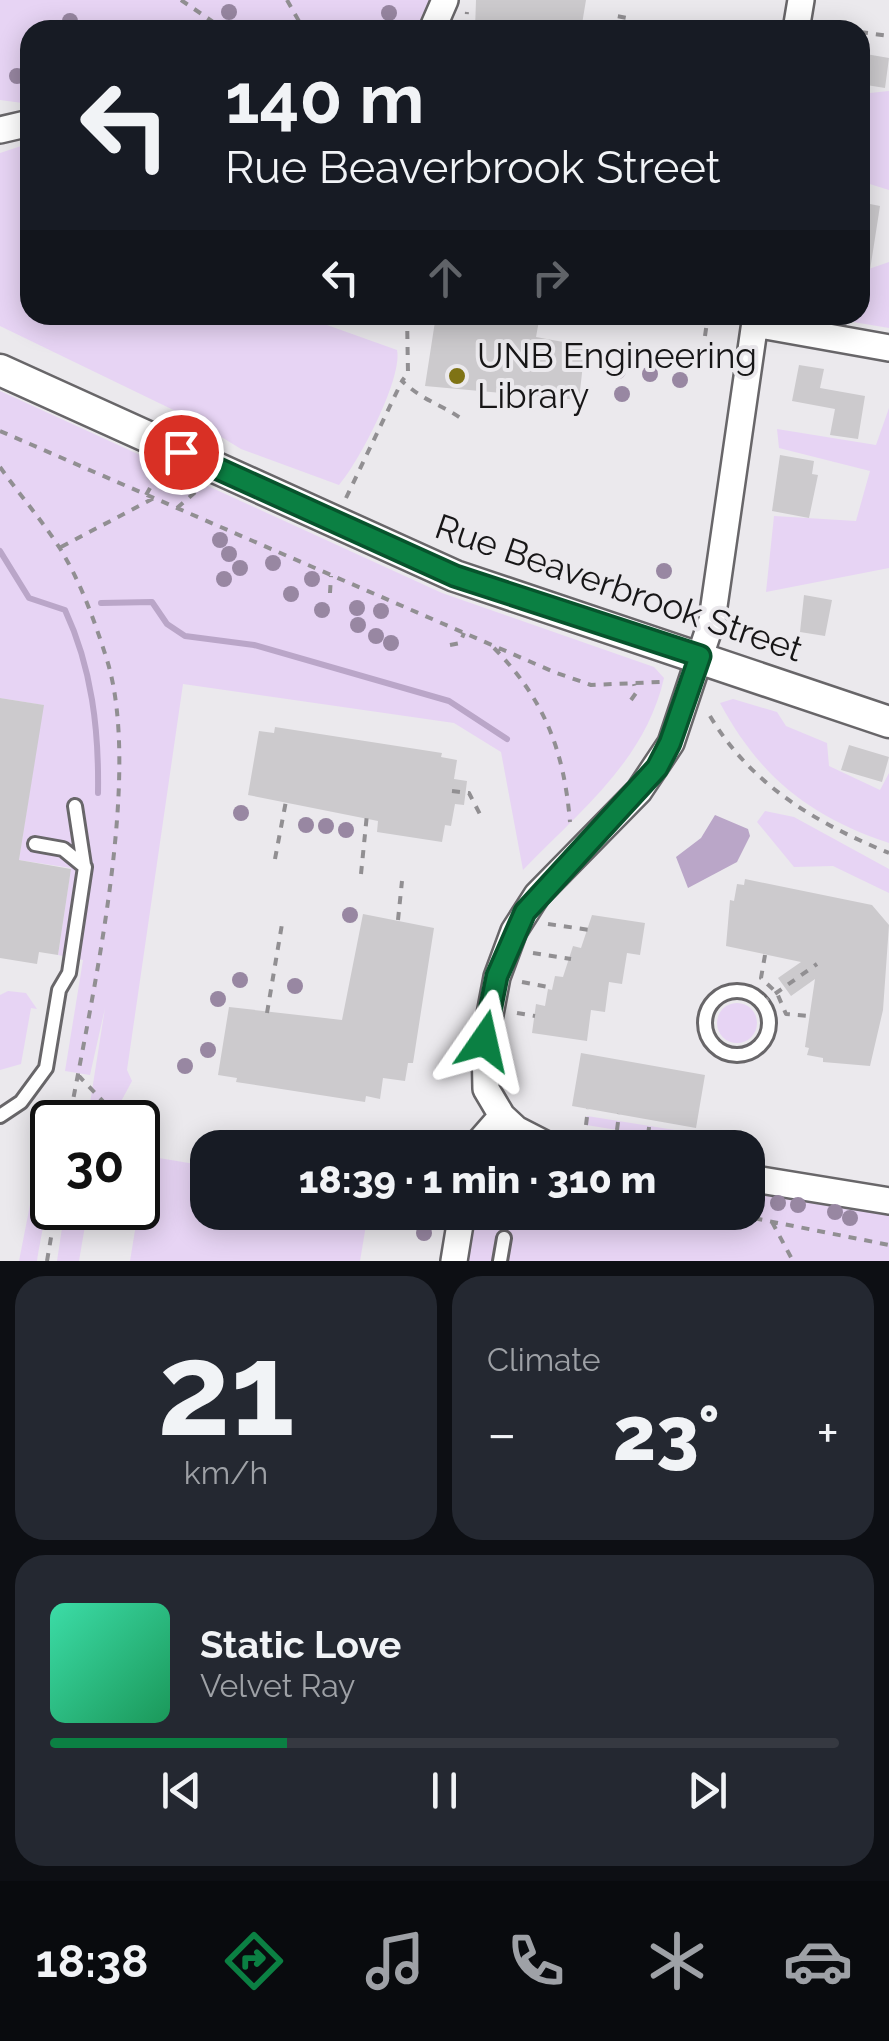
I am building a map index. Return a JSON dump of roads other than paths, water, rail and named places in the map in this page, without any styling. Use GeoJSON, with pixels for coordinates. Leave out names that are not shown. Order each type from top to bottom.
{"type":"FeatureCollection","features":[{"type":"Feature","properties":{"kind":"street"},"geometry":{"type":"LineString","coordinates":[[520,1130],[502,1116],[486,1089],[482,1067],[497,976],[514,932],[537,895],[657,768],[670,743],[712,620],[754,325]]}},
{"type":"Feature","properties":{"kind":"street"},"geometry":{"type":"LineString","coordinates":[[779,325],[889,348]]}},
{"type":"Feature","properties":{"kind":"street","name":"Rue Beaverbrook Street"},"geometry":{"type":"LineString","coordinates":[[0,370],[455,576],[889,722]]}},
{"type":"Feature","properties":{"kind":"street"},"geometry":{"type":"LineString","coordinates":[[490,1130],[502,1116]]}},
{"type":"Feature","properties":{"kind":"street"},"geometry":{"type":"LineString","coordinates":[[765,1181],[889,1201]]}},
{"type":"Feature","properties":{"kind":"street"},"geometry":{"type":"LineString","coordinates":[[454,1261],[459,1230]]}},
{"type":"Feature","properties":{"kind":"lane"},"geometry":{"type":"LineString","coordinates":[[0,1116],[21,1102],[46,1068],[58,990],[69,973],[84,867],[75,806]]}},
{"type":"Feature","properties":{"kind":"lane"},"geometry":{"type":"LineString","coordinates":[[35,844],[64,849],[84,867]]}},
{"type":"Feature","properties":{"kind":"lane"},"geometry":{"type":"LineString","coordinates":[[740,991],[762,1004],[768,1030],[757,1048],[728,1054],[712,1042],[706,1013],[719,996],[740,991]]}},
{"type":"Feature","properties":{"kind":"lane"},"geometry":{"type":"LineString","coordinates":[[500,1261],[504,1238]]}},
{"type":"Feature","properties":{"kind":"waterway"},"geometry":{"type":"LineString","coordinates":[[0,551],[29,598],[65,610],[74,632],[92,700],[98,793]]}},
{"type":"Feature","properties":{"kind":"waterway"},"geometry":{"type":"LineString","coordinates":[[101,603],[152,602],[167,624],[185,636],[254,645],[449,701],[507,739]]}},
{"type":"Feature","properties":{"kind":"place","name":"UNB Engineering Library"},"geometry":{"type":"Point","coordinates":[457,376]}}]}
